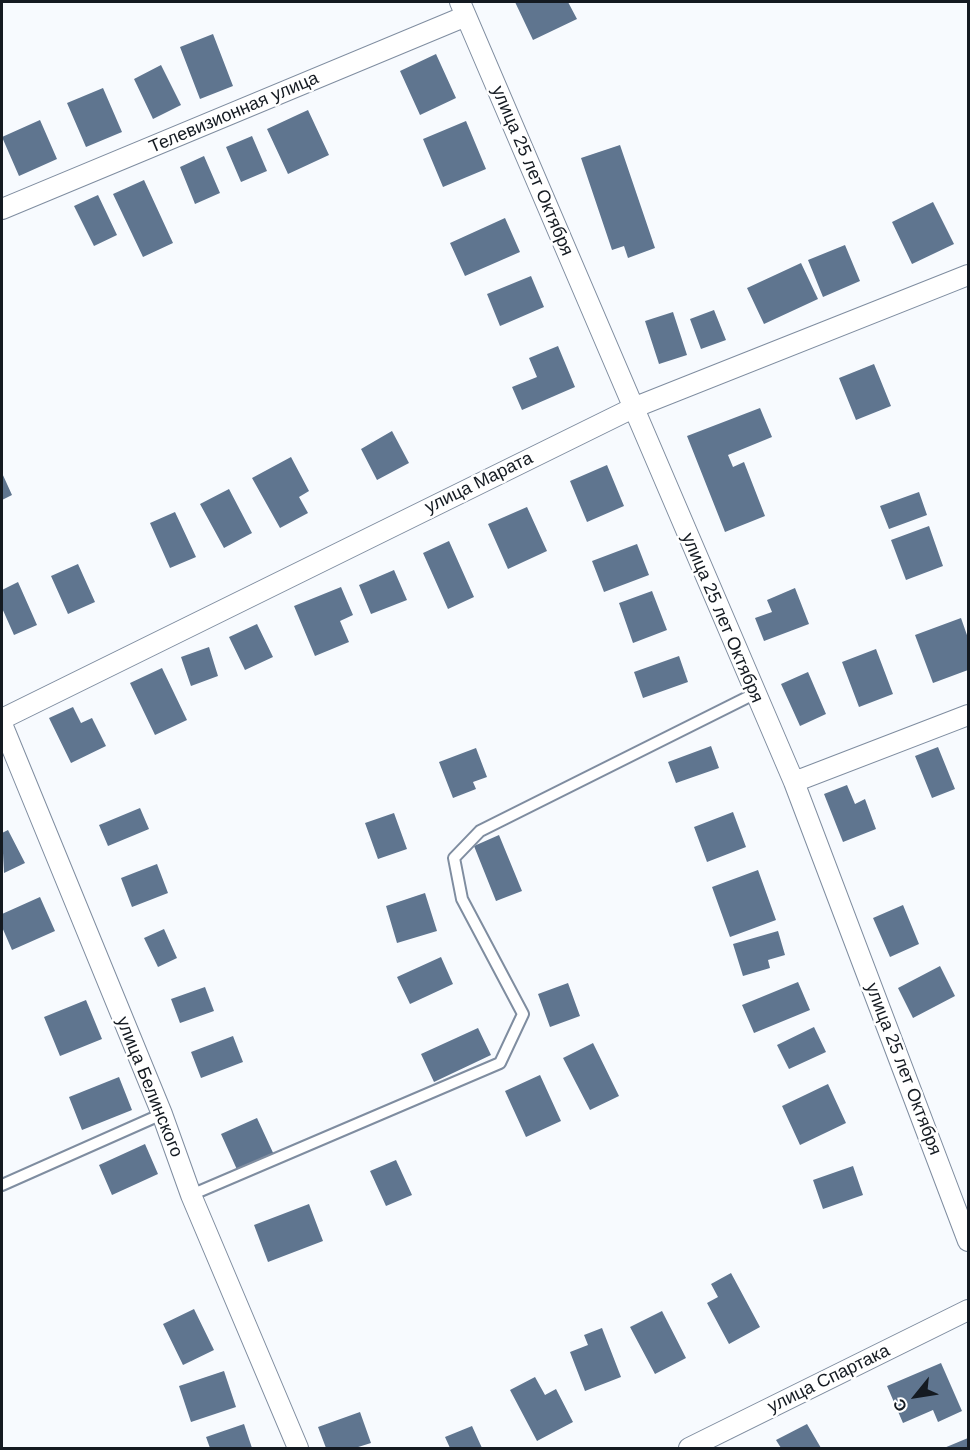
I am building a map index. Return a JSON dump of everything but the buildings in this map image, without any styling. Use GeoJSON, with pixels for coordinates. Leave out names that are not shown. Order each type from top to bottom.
{"type":"FeatureCollection","features":[{"type":"Feature","properties":{"kind":"street","name":"Телевизионная улица"},"geometry":{"type":"LineString","coordinates":[[2,209],[463,9]]}},
{"type":"Feature","properties":{"kind":"street","name":"улица 25 лет Октября"},"geometry":{"type":"LineString","coordinates":[[463,9],[794,782],[969,1241]]}},
{"type":"Feature","properties":{"kind":"street","name":"улица Марата"},"geometry":{"type":"LineString","coordinates":[[2,719],[633,408],[969,275]]}},
{"type":"Feature","properties":{"kind":"street"},"geometry":{"type":"LineString","coordinates":[[794,782],[969,715]]}},
{"type":"Feature","properties":{"kind":"street","name":"улица Белинского"},"geometry":{"type":"LineString","coordinates":[[2,724],[162,1114],[191,1195],[298,1449]]}},
{"type":"Feature","properties":{"kind":"street","name":"улица Спартака"},"geometry":{"type":"LineString","coordinates":[[689,1449],[969,1310]]}},
{"type":"Feature","properties":{"kind":"lane"},"geometry":{"type":"LineString","coordinates":[[191,1195],[500,1063],[523,1014],[462,899],[454,858],[480,831],[754,693]]}},
{"type":"Feature","properties":{"kind":"lane"},"geometry":{"type":"LineString","coordinates":[[2,1185],[162,1114]]}}]}
